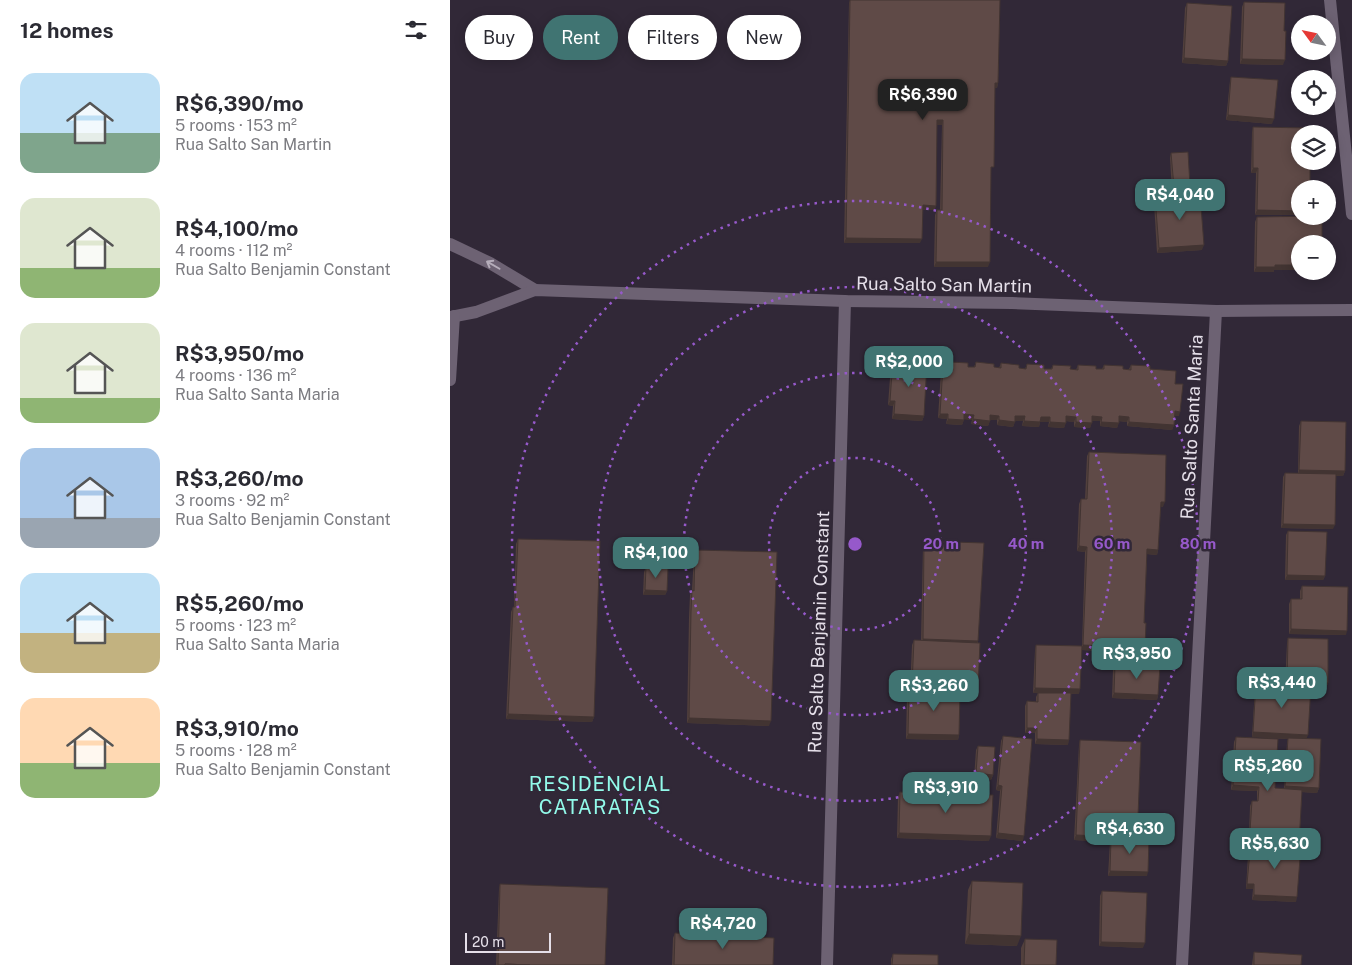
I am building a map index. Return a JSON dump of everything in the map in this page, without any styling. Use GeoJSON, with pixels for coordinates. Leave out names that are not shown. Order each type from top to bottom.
{"type":"FeatureCollection","features":[{"type":"Feature","properties":{"kind":"street"},"geometry":{"type":"LineString","coordinates":[[1330,0],[1352,214]]}},
{"type":"Feature","properties":{"kind":"street","name":"Rua Salto San Martin"},"geometry":{"type":"LineString","coordinates":[[450,244],[490,263],[535,290]]}},
{"type":"Feature","properties":{"kind":"street","name":"Rua Salto San Martin"},"geometry":{"type":"LineString","coordinates":[[452,317],[476,312],[535,290],[845,301],[1012,303],[1216,311],[1352,310]]}},
{"type":"Feature","properties":{"kind":"street","name":"Rua Salto Benjamin Constant"},"geometry":{"type":"LineString","coordinates":[[827,965],[845,301]]}},
{"type":"Feature","properties":{"kind":"street","name":"Rua Salto Santa Maria"},"geometry":{"type":"LineString","coordinates":[[1182,965],[1216,311]]}},
{"type":"Feature","properties":{"kind":"street"},"geometry":{"type":"LineString","coordinates":[[450,380],[452,317]]}},
{"type":"Feature","properties":{"kind":"building"},"geometry":{"type":"Polygon","coordinates":[[[850,0],[1000,0],[998,83],[995,83],[994,167],[991,167],[990,262],[936,262],[937,210],[942,210],[943,120],[937,120],[936,206],[923,205],[922,239],[846,238],[850,0]]]}},
{"type":"Feature","properties":{"kind":"building"},"geometry":{"type":"Polygon","coordinates":[[[1244,2],[1285,3],[1285,60],[1242,59],[1244,2]]]}},
{"type":"Feature","properties":{"kind":"building"},"geometry":{"type":"Polygon","coordinates":[[[1187,3],[1232,6],[1228,61],[1184,58],[1187,3]]]}},
{"type":"Feature","properties":{"kind":"building"},"geometry":{"type":"Polygon","coordinates":[[[1231,77],[1278,80],[1274,119],[1228,115],[1231,77]]]}},
{"type":"Feature","properties":{"kind":"building"},"geometry":{"type":"Polygon","coordinates":[[[1253,127],[1291,128],[1291,170],[1310,170],[1310,180],[1291,180],[1291,211],[1257,210],[1258,168],[1253,168],[1253,127]]]}},
{"type":"Feature","properties":{"kind":"building"},"geometry":{"type":"Polygon","coordinates":[[[1188,152],[1190,186],[1174,187],[1171,153],[1188,152]]]}},
{"type":"Feature","properties":{"kind":"building"},"geometry":{"type":"Polygon","coordinates":[[[1200,194],[1204,245],[1159,248],[1155,197],[1200,194]]]}},
{"type":"Feature","properties":{"kind":"building"},"geometry":{"type":"Polygon","coordinates":[[[1291,216],[1291,225],[1322,225],[1322,235],[1291,235],[1291,265],[1256,267],[1257,217],[1291,216]]]}},
{"type":"Feature","properties":{"kind":"building"},"geometry":{"type":"Polygon","coordinates":[[[898,360],[927,362],[924,416],[894,414],[895,401],[890,401],[892,373],[897,374],[898,360]]]}},
{"type":"Feature","properties":{"kind":"building"},"geometry":{"type":"Polygon","coordinates":[[[951,362],[968,363],[968,367],[975,367],[976,362],[994,364],[994,367],[1001,368],[1001,363],[1019,365],[1019,368],[1026,369],[1027,364],[1044,365],[1044,369],[1052,369],[1053,365],[1071,366],[1070,369],[1078,370],[1078,365],[1096,366],[1096,369],[1104,369],[1104,365],[1123,366],[1123,369],[1131,370],[1131,365],[1150,366],[1150,369],[1176,371],[1175,384],[1183,384],[1180,412],[1175,411],[1174,425],[1129,422],[1129,417],[1119,416],[1119,423],[1101,422],[1102,417],[1092,416],[1092,423],[1076,422],[1076,417],[1066,416],[1066,423],[1050,422],[1050,417],[1041,417],[1040,422],[1024,421],[1025,416],[1015,416],[1015,422],[999,420],[999,416],[990,415],[990,421],[973,419],[974,415],[964,414],[964,420],[948,419],[948,414],[940,414],[943,366],[950,367],[951,362]]]}},
{"type":"Feature","properties":{"kind":"building"},"geometry":{"type":"Polygon","coordinates":[[[1301,421],[1346,422],[1345,471],[1299,470],[1301,421]]]}},
{"type":"Feature","properties":{"kind":"building"},"geometry":{"type":"Polygon","coordinates":[[[1089,452],[1166,455],[1165,502],[1161,502],[1158,550],[1147,549],[1144,623],[1146,623],[1145,648],[1083,645],[1087,547],[1079,546],[1081,499],[1087,499],[1089,452]]]}},
{"type":"Feature","properties":{"kind":"building"},"geometry":{"type":"Polygon","coordinates":[[[1285,473],[1336,474],[1335,525],[1283,524],[1285,473]]]}},
{"type":"Feature","properties":{"kind":"building"},"geometry":{"type":"Polygon","coordinates":[[[1288,531],[1327,532],[1325,576],[1287,575],[1288,531]]]}},
{"type":"Feature","properties":{"kind":"building"},"geometry":{"type":"Polygon","coordinates":[[[518,539],[600,541],[594,717],[508,714],[518,539]]]}},
{"type":"Feature","properties":{"kind":"building"},"geometry":{"type":"Polygon","coordinates":[[[924,541],[984,543],[978,641],[923,639],[924,541]]]}},
{"type":"Feature","properties":{"kind":"building"},"geometry":{"type":"Polygon","coordinates":[[[695,550],[777,552],[771,721],[689,718],[691,612],[692,590],[694,591],[695,550]]]}},
{"type":"Feature","properties":{"kind":"building"},"geometry":{"type":"Polygon","coordinates":[[[646,567],[668,568],[667,591],[645,590],[646,567]]]}},
{"type":"Feature","properties":{"kind":"building"},"geometry":{"type":"Polygon","coordinates":[[[1302,586],[1348,587],[1347,631],[1291,629],[1291,599],[1302,599],[1302,586]]]}},
{"type":"Feature","properties":{"kind":"building"},"geometry":{"type":"Polygon","coordinates":[[[1288,638],[1328,639],[1328,683],[1287,682],[1288,638]]]}},
{"type":"Feature","properties":{"kind":"building"},"geometry":{"type":"Polygon","coordinates":[[[914,640],[980,643],[978,688],[912,685],[914,640]]]}},
{"type":"Feature","properties":{"kind":"building"},"geometry":{"type":"Polygon","coordinates":[[[1036,645],[1082,646],[1080,689],[1035,688],[1036,645]]]}},
{"type":"Feature","properties":{"kind":"building"},"geometry":{"type":"Polygon","coordinates":[[[1115,665],[1160,666],[1158,695],[1114,693],[1115,665]]]}},
{"type":"Feature","properties":{"kind":"building"},"geometry":{"type":"Polygon","coordinates":[[[1256,683],[1311,686],[1308,735],[1253,732],[1256,683]]]}},
{"type":"Feature","properties":{"kind":"building"},"geometry":{"type":"Polygon","coordinates":[[[909,690],[960,691],[959,735],[908,734],[909,690]]]}},
{"type":"Feature","properties":{"kind":"building"},"geometry":{"type":"Polygon","coordinates":[[[1038,693],[1071,693],[1069,740],[1037,739],[1037,728],[1027,728],[1027,701],[1038,702],[1038,693]]]}},
{"type":"Feature","properties":{"kind":"building"},"geometry":{"type":"Polygon","coordinates":[[[1003,736],[1032,739],[1024,836],[998,833],[1002,786],[998,785],[1003,736]]]}},
{"type":"Feature","properties":{"kind":"building"},"geometry":{"type":"Polygon","coordinates":[[[1236,737],[1278,739],[1275,788],[1302,790],[1299,844],[1257,842],[1258,831],[1250,831],[1252,801],[1258,801],[1259,787],[1233,785],[1236,737]]]}},
{"type":"Feature","properties":{"kind":"building"},"geometry":{"type":"Polygon","coordinates":[[[1288,738],[1321,739],[1319,788],[1285,786],[1288,738]]]}},
{"type":"Feature","properties":{"kind":"building"},"geometry":{"type":"Polygon","coordinates":[[[1080,740],[1141,742],[1138,816],[1142,816],[1141,838],[1076,835],[1080,740]]]}},
{"type":"Feature","properties":{"kind":"building"},"geometry":{"type":"Polygon","coordinates":[[[978,746],[995,747],[993,775],[976,773],[978,746]]]}},
{"type":"Feature","properties":{"kind":"building"},"geometry":{"type":"Polygon","coordinates":[[[900,792],[993,795],[991,836],[899,833],[900,792]]]}},
{"type":"Feature","properties":{"kind":"building"},"geometry":{"type":"Polygon","coordinates":[[[1111,839],[1149,839],[1148,872],[1110,871],[1111,839]]]}},
{"type":"Feature","properties":{"kind":"building"},"geometry":{"type":"Polygon","coordinates":[[[1257,843],[1301,846],[1297,897],[1254,895],[1254,884],[1247,884],[1250,851],[1256,851],[1257,843]]]}},
{"type":"Feature","properties":{"kind":"building"},"geometry":{"type":"Polygon","coordinates":[[[972,881],[1023,883],[1021,936],[969,934],[972,881]]]}},
{"type":"Feature","properties":{"kind":"building"},"geometry":{"type":"Polygon","coordinates":[[[500,884],[608,888],[605,965],[498,965],[500,884]]]}},
{"type":"Feature","properties":{"kind":"building"},"geometry":{"type":"Polygon","coordinates":[[[1102,891],[1147,893],[1145,943],[1101,942],[1102,891]]]}},
{"type":"Feature","properties":{"kind":"building"},"geometry":{"type":"Polygon","coordinates":[[[675,933],[774,938],[773,965],[674,965],[675,933]]]}},
{"type":"Feature","properties":{"kind":"building"},"geometry":{"type":"Polygon","coordinates":[[[1025,939],[1057,940],[1056,965],[1024,965],[1025,939]]]}},
{"type":"Feature","properties":{"kind":"building"},"geometry":{"type":"Polygon","coordinates":[[[1254,952],[1302,955],[1301,965],[1254,965],[1254,952]]]}},
{"type":"Feature","properties":{"kind":"building"},"geometry":{"type":"Polygon","coordinates":[[[893,954],[938,955],[938,965],[892,965],[893,954]]]}},
{"type":"Feature","properties":{"kind":"district","name":"RESIDENCIAL CATARATAS"},"geometry":{"type":"Point","coordinates":[600,796]}}]}
